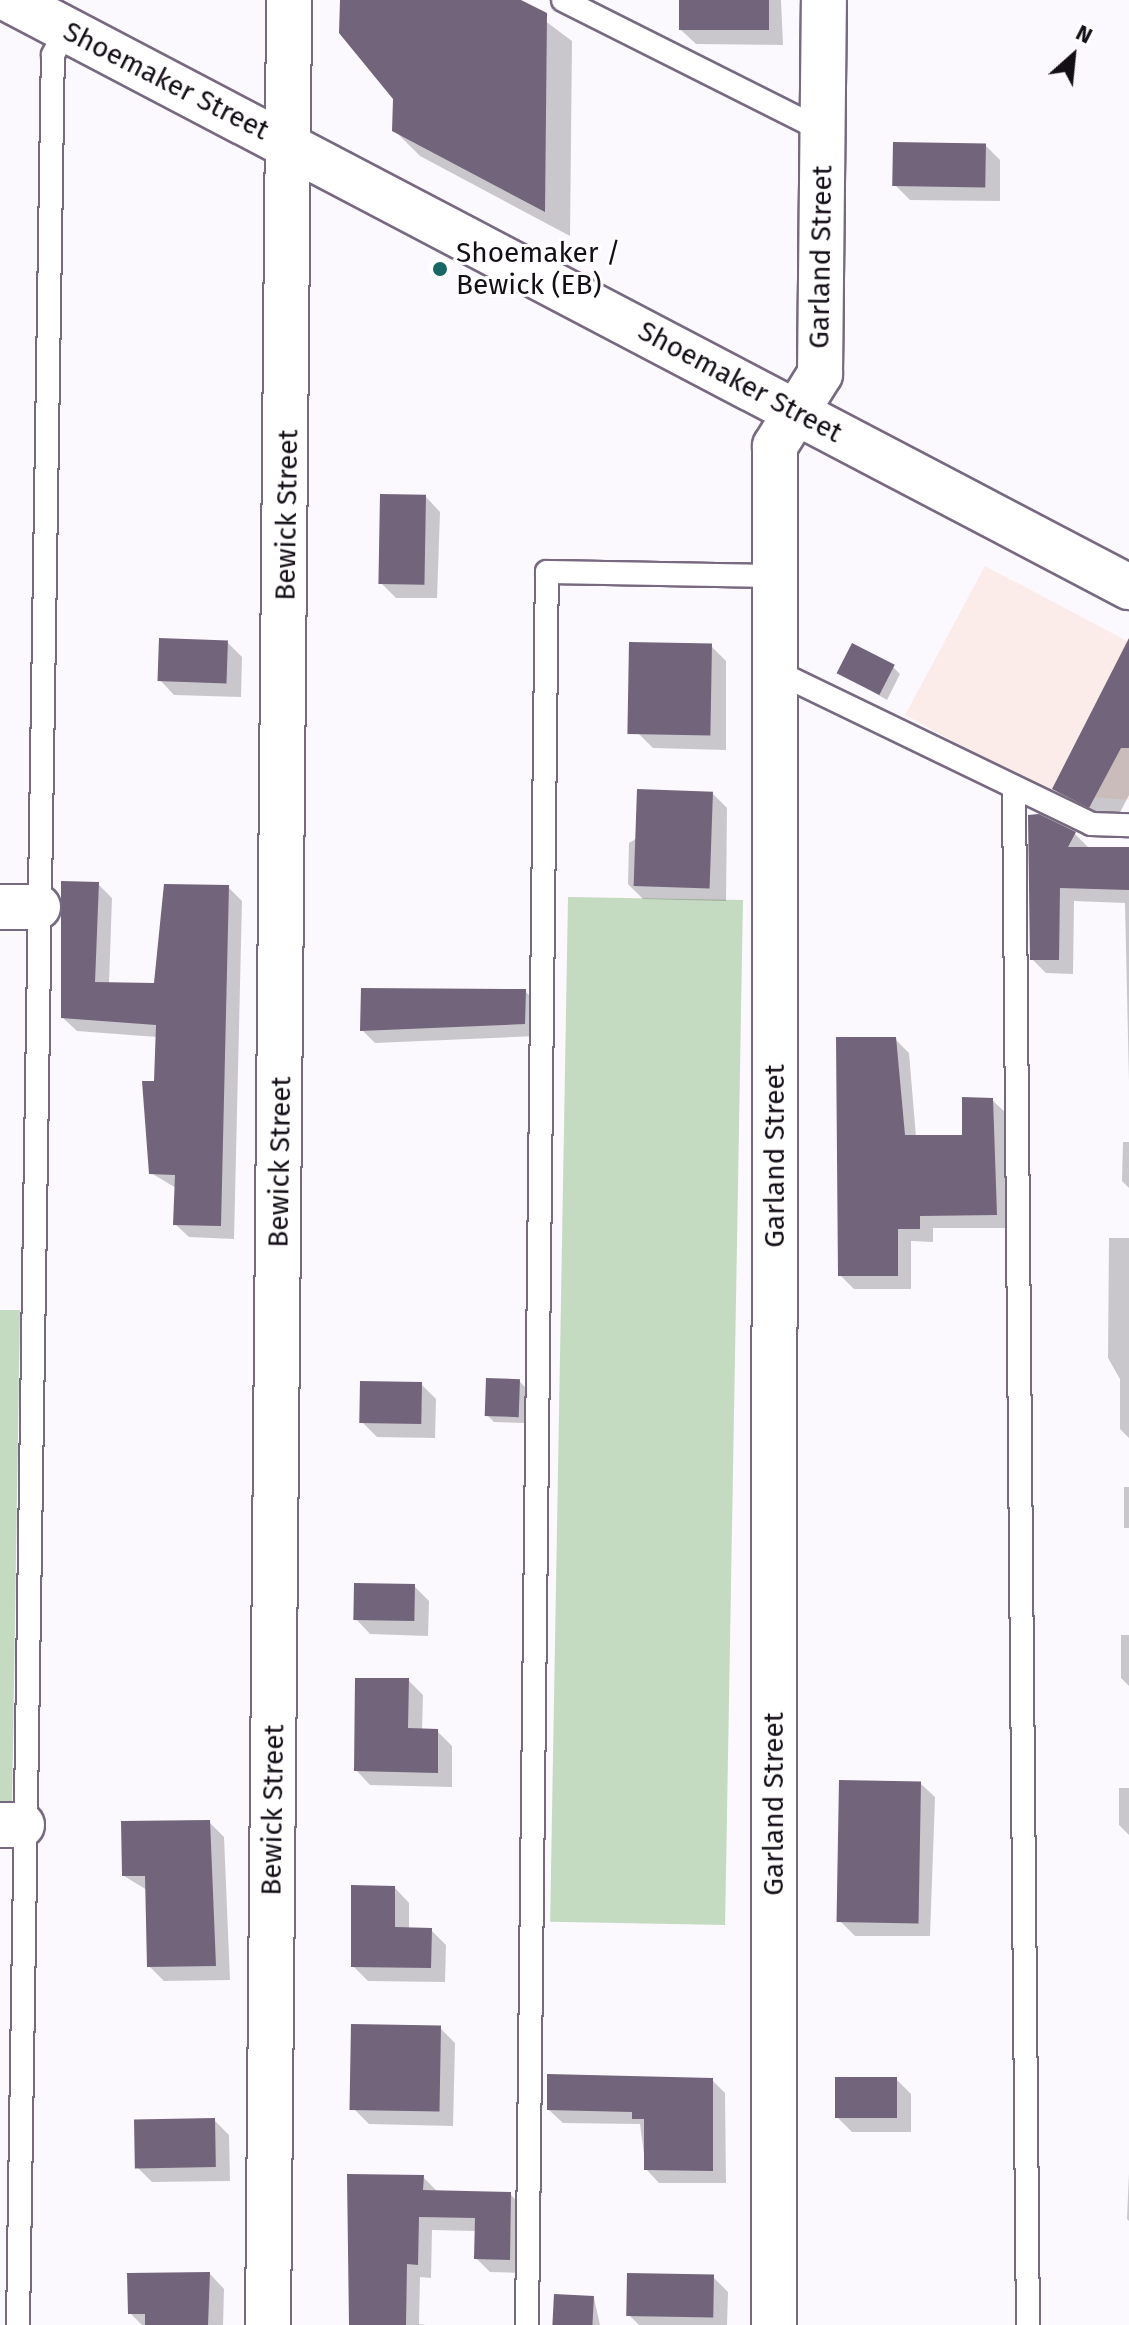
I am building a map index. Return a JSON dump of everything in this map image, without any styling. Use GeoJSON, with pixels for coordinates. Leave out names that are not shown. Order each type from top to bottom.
{"type":"FeatureCollection","features":[{"type":"Feature","properties":{"kind":"street","name":"Shoemaker Street"},"geometry":{"type":"LineString","coordinates":[[10,0],[1129,587]]}},
{"type":"Feature","properties":{"kind":"street","name":"Bewick Street"},"geometry":{"type":"LineString","coordinates":[[268,2325],[291,145],[289,0]]}},
{"type":"Feature","properties":{"kind":"street","name":"Garland Street"},"geometry":{"type":"LineString","coordinates":[[774,2325],[775,446],[820,374],[824,0]]}},
{"type":"Feature","properties":{"kind":"lane"},"geometry":{"type":"LineString","coordinates":[[563,0],[823,131]]}},
{"type":"Feature","properties":{"kind":"lane"},"geometry":{"type":"LineString","coordinates":[[18,2325],[11,1825],[19,907],[53,55],[66,29]]}},
{"type":"Feature","properties":{"kind":"lane"},"geometry":{"type":"LineString","coordinates":[[527,2325],[547,572],[775,576]]}},
{"type":"Feature","properties":{"kind":"lane"},"geometry":{"type":"LineString","coordinates":[[775,671],[1091,824],[1129,825]]}},
{"type":"Feature","properties":{"kind":"lane"},"geometry":{"type":"LineString","coordinates":[[1014,789],[1028,2325]]}},
{"type":"Feature","properties":{"kind":"shaded area"},"geometry":{"type":"Polygon","coordinates":[[[985,566],[1129,642],[1129,800],[1049,794],[905,715],[985,566]]]}},
{"type":"Feature","properties":{"kind":"green space"},"geometry":{"type":"Polygon","coordinates":[[[568,897],[743,900],[725,1925],[550,1922],[568,897]]]}},
{"type":"Feature","properties":{"kind":"green space"},"geometry":{"type":"Polygon","coordinates":[[[0,1310],[20,1310],[12,1807],[0,1807],[0,1310]]]}},
{"type":"Feature","properties":{"kind":"building"},"geometry":{"type":"Polygon","coordinates":[[[340,0],[521,0],[547,13],[545,212],[392,131],[393,99],[339,33],[340,0]]]}},
{"type":"Feature","properties":{"kind":"building"},"geometry":{"type":"Polygon","coordinates":[[[679,0],[769,0],[769,30],[679,30],[679,0]]]}},
{"type":"Feature","properties":{"kind":"building"},"geometry":{"type":"Polygon","coordinates":[[[893,142],[986,144],[985,188],[892,186],[893,142]]]}},
{"type":"Feature","properties":{"kind":"building"},"geometry":{"type":"Polygon","coordinates":[[[380,494],[426,495],[424,585],[378,584],[380,494]]]}},
{"type":"Feature","properties":{"kind":"building"},"geometry":{"type":"Polygon","coordinates":[[[159,638],[228,640],[226,683],[157,681],[159,638]]]}},
{"type":"Feature","properties":{"kind":"building"},"geometry":{"type":"Polygon","coordinates":[[[1129,638],[1129,748],[1121,748],[1089,808],[1052,789],[1129,638]]]}},
{"type":"Feature","properties":{"kind":"building"},"geometry":{"type":"Polygon","coordinates":[[[629,642],[712,643],[710,735],[627,734],[629,642]]]}},
{"type":"Feature","properties":{"kind":"building"},"geometry":{"type":"Polygon","coordinates":[[[852,643],[895,665],[879,695],[837,673],[852,643]]]}},
{"type":"Feature","properties":{"kind":"building"},"geometry":{"type":"Polygon","coordinates":[[[637,789],[713,792],[710,889],[634,886],[637,789]]]}},
{"type":"Feature","properties":{"kind":"building"},"geometry":{"type":"Polygon","coordinates":[[[1039,814],[1076,832],[1068,847],[1129,847],[1129,890],[1060,888],[1059,960],[1030,960],[1028,815],[1039,814]]]}},
{"type":"Feature","properties":{"kind":"building"},"geometry":{"type":"Polygon","coordinates":[[[61,881],[99,882],[95,982],[154,983],[164,884],[229,885],[221,1226],[173,1225],[175,1175],[149,1174],[142,1081],[154,1081],[156,1025],[61,1018],[61,881]]]}},
{"type":"Feature","properties":{"kind":"building"},"geometry":{"type":"Polygon","coordinates":[[[361,988],[526,989],[525,1024],[360,1031],[361,988]]]}},
{"type":"Feature","properties":{"kind":"building"},"geometry":{"type":"Polygon","coordinates":[[[836,1037],[896,1037],[905,1135],[962,1135],[962,1097],[993,1098],[997,1215],[920,1216],[920,1229],[898,1229],[898,1276],[838,1276],[836,1037]]]}},
{"type":"Feature","properties":{"kind":"building"},"geometry":{"type":"Polygon","coordinates":[[[486,1378],[520,1379],[519,1417],[485,1416],[486,1378]]]}},
{"type":"Feature","properties":{"kind":"building"},"geometry":{"type":"Polygon","coordinates":[[[360,1381],[422,1382],[421,1424],[359,1423],[360,1381]]]}},
{"type":"Feature","properties":{"kind":"building"},"geometry":{"type":"Polygon","coordinates":[[[354,1583],[415,1584],[414,1621],[353,1620],[354,1583]]]}},
{"type":"Feature","properties":{"kind":"building"},"geometry":{"type":"Polygon","coordinates":[[[355,1678],[409,1678],[408,1728],[438,1729],[438,1773],[354,1771],[355,1678]]]}},
{"type":"Feature","properties":{"kind":"building"},"geometry":{"type":"Polygon","coordinates":[[[839,1780],[921,1781],[919,1923],[837,1922],[839,1780]]]}},
{"type":"Feature","properties":{"kind":"building"},"geometry":{"type":"Polygon","coordinates":[[[210,1820],[216,1966],[147,1967],[145,1876],[122,1876],[121,1821],[210,1820]]]}},
{"type":"Feature","properties":{"kind":"building"},"geometry":{"type":"Polygon","coordinates":[[[351,1885],[395,1886],[395,1927],[432,1928],[431,1968],[351,1967],[351,1885]]]}},
{"type":"Feature","properties":{"kind":"building"},"geometry":{"type":"Polygon","coordinates":[[[351,2024],[441,2026],[439,2112],[349,2110],[351,2024]]]}},
{"type":"Feature","properties":{"kind":"building"},"geometry":{"type":"Polygon","coordinates":[[[547,2074],[713,2078],[713,2171],[644,2170],[644,2119],[632,2119],[632,2112],[547,2110],[547,2074]]]}},
{"type":"Feature","properties":{"kind":"building"},"geometry":{"type":"Polygon","coordinates":[[[835,2077],[897,2077],[897,2118],[835,2118],[835,2077]]]}},
{"type":"Feature","properties":{"kind":"building"},"geometry":{"type":"Polygon","coordinates":[[[215,2118],[216,2167],[135,2168],[134,2119],[215,2118]]]}},
{"type":"Feature","properties":{"kind":"building"},"geometry":{"type":"Polygon","coordinates":[[[347,2174],[424,2175],[423,2190],[511,2192],[510,2260],[474,2259],[475,2218],[419,2217],[418,2265],[407,2264],[406,2325],[349,2325],[347,2174]]]}},
{"type":"Feature","properties":{"kind":"building"},"geometry":{"type":"Polygon","coordinates":[[[210,2272],[208,2325],[145,2325],[145,2314],[128,2314],[127,2273],[210,2272]]]}},
{"type":"Feature","properties":{"kind":"building"},"geometry":{"type":"Polygon","coordinates":[[[627,2273],[714,2275],[713,2318],[626,2316],[627,2273]]]}},
{"type":"Feature","properties":{"kind":"building"},"geometry":{"type":"Polygon","coordinates":[[[554,2294],[594,2296],[592,2325],[552,2325],[554,2294]]]}},
{"type":"Feature","properties":{"kind":"place","name":"Shoemaker / Bewick (EB)"},"geometry":{"type":"Point","coordinates":[440,269]}}]}
